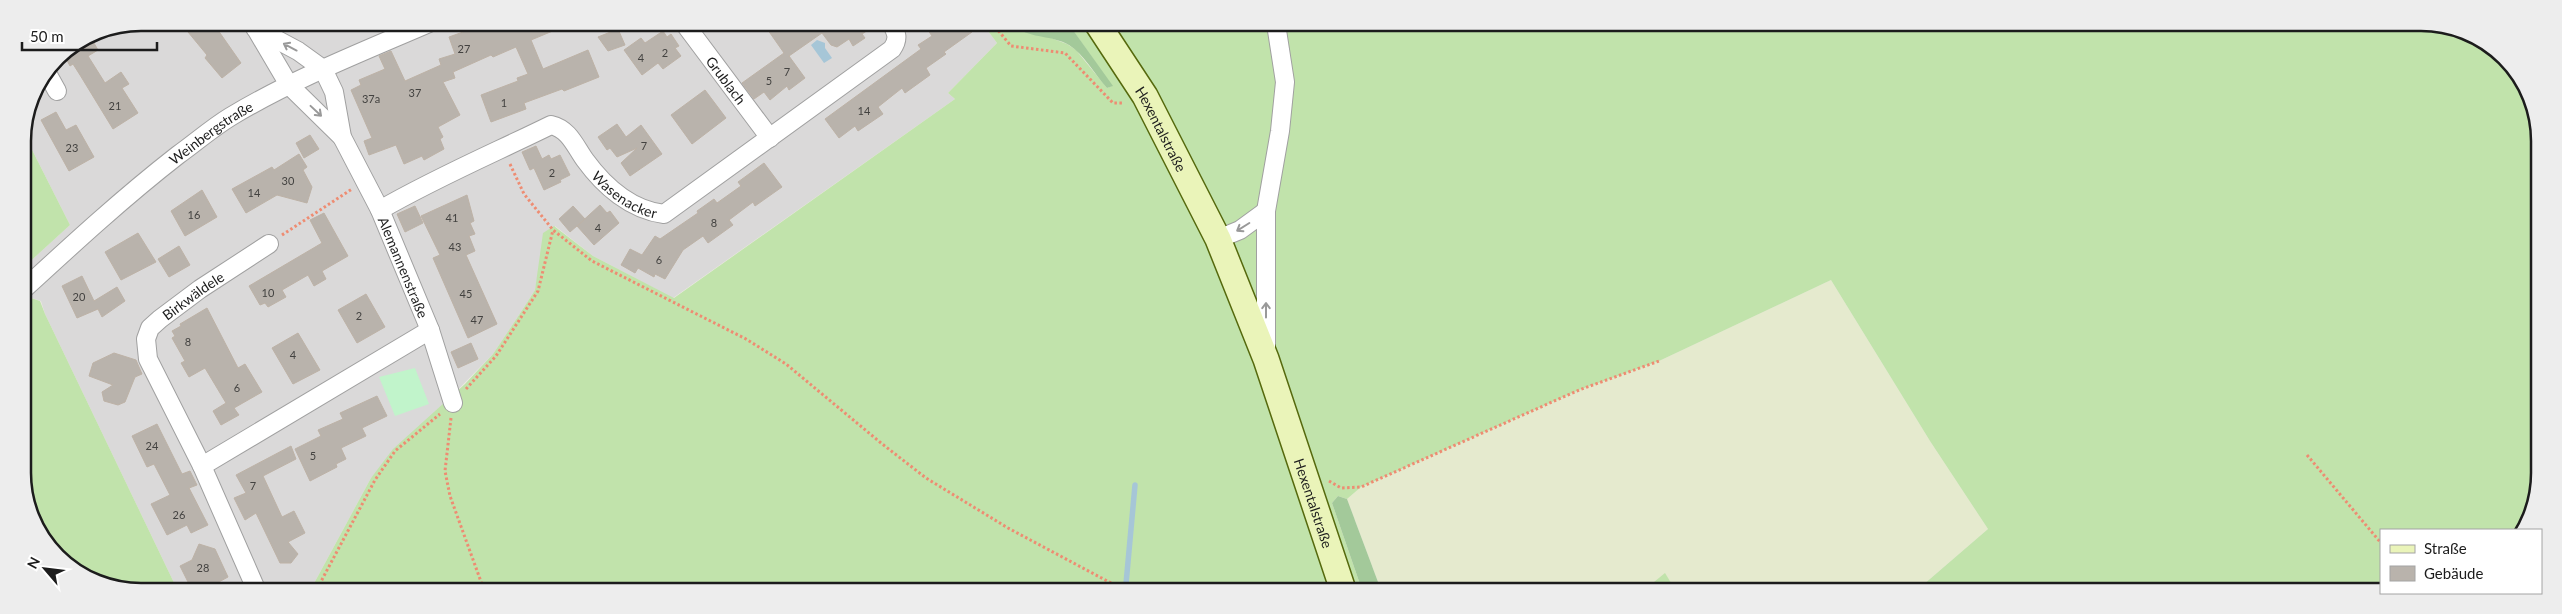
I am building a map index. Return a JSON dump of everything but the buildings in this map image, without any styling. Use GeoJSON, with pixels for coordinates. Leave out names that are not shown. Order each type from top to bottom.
{"type":"FeatureCollection","features":[{"type":"Feature","properties":{"kind":"main road","name":"Hexentalstraße"},"geometry":{"type":"LineString","coordinates":[[1101,31],[1145,96],[1218,239],[1266,359],[1341,583]]}},
{"type":"Feature","properties":{"kind":"street","name":"Alemannenstraße"},"geometry":{"type":"LineString","coordinates":[[255,31],[289,85],[342,137]]}},
{"type":"Feature","properties":{"kind":"street","name":"Alemannenstraße"},"geometry":{"type":"LineString","coordinates":[[261,31],[298,51],[323,69],[334,92],[342,137],[380,210],[430,330],[453,403]]}},
{"type":"Feature","properties":{"kind":"street","name":"Weinbergstraße"},"geometry":{"type":"LineString","coordinates":[[31,282],[68,247],[156,172],[228,118],[289,85],[410,31]]}},
{"type":"Feature","properties":{"kind":"street","name":"Grublach"},"geometry":{"type":"LineString","coordinates":[[690,31],[770,138]]}},
{"type":"Feature","properties":{"kind":"street","name":"Wasenacker"},"geometry":{"type":"LineString","coordinates":[[380,210],[415,190],[503,150],[551,125],[567,132],[586,161],[609,189],[650,212],[664,214],[892,49],[897,41],[898,31]]}},
{"type":"Feature","properties":{"kind":"street","name":"Hexentalstraße"},"geometry":{"type":"LineString","coordinates":[[1266,359],[1266,212],[1280,131],[1285,82],[1277,31]]}},
{"type":"Feature","properties":{"kind":"street"},"geometry":{"type":"LineString","coordinates":[[50,79],[57,91]]}},
{"type":"Feature","properties":{"kind":"street"},"geometry":{"type":"LineString","coordinates":[[1218,239],[1240,230],[1266,212]]}},
{"type":"Feature","properties":{"kind":"street","name":"Birkwäldele"},"geometry":{"type":"LineString","coordinates":[[253,583],[202,466],[148,359],[146,339],[150,328],[160,319],[200,289],[269,244]]}},
{"type":"Feature","properties":{"kind":"street"},"geometry":{"type":"LineString","coordinates":[[202,466],[430,330]]}},
{"type":"Feature","properties":{"kind":"path"},"geometry":{"type":"LineString","coordinates":[[999,31],[1011,46],[1065,53],[1113,103],[1130,103]]}},
{"type":"Feature","properties":{"kind":"path"},"geometry":{"type":"LineString","coordinates":[[503,150],[524,194],[553,230],[592,261],[746,339],[786,364],[926,478],[1008,528],[1111,583]]}},
{"type":"Feature","properties":{"kind":"path"},"geometry":{"type":"LineString","coordinates":[[269,244],[364,180]]}},
{"type":"Feature","properties":{"kind":"path"},"geometry":{"type":"LineString","coordinates":[[320,583],[354,517],[375,480],[395,451],[453,403],[496,356],[525,314],[538,291],[553,230]]}},
{"type":"Feature","properties":{"kind":"path"},"geometry":{"type":"LineString","coordinates":[[1308,482],[1320,477],[1341,488],[1361,487],[1579,390],[1659,361]]}},
{"type":"Feature","properties":{"kind":"path"},"geometry":{"type":"LineString","coordinates":[[453,403],[445,471],[450,496],[481,583]]}},
{"type":"Feature","properties":{"kind":"path"},"geometry":{"type":"LineString","coordinates":[[2307,454],[2380,542]]}},
{"type":"Feature","properties":{"kind":"shaded area"},"geometry":{"type":"Polygon","coordinates":[[[988,31],[997,43],[948,93],[955,99],[673,298],[593,256],[555,226],[540,264],[535,290],[493,354],[371,478],[314,583],[174,583],[45,314],[41,301],[31,298],[31,261],[70,225],[31,148],[31,134],[35,113],[50,80],[69,59],[86,46],[106,37],[127,32],[988,31]]]}},
{"type":"Feature","properties":{"kind":"green space"},"geometry":{"type":"Polygon","coordinates":[[[988,31],[1032,31],[1067,44],[1076,50],[1107,88],[1112,86],[1074,31],[1116,31],[1118,34],[1122,31],[2428,31],[2449,35],[2476,46],[2488,54],[2508,74],[2525,106],[2529,120],[2531,134],[2531,480],[2525,508],[2515,529],[2380,529],[2380,583],[1925,583],[1988,529],[1930,441],[1831,280],[1659,361],[1579,390],[1361,487],[1347,499],[1338,496],[1332,503],[1360,583],[314,583],[371,478],[393,449],[465,384],[493,354],[519,315],[535,290],[543,233],[554,226],[593,256],[674,298],[955,99],[948,93],[997,43],[988,31]]]}},
{"type":"Feature","properties":{"kind":"green space"},"geometry":{"type":"Polygon","coordinates":[[[1023,31],[1074,31],[1113,86],[1107,88],[1084,59],[1069,45],[1054,39],[1023,31]]]}},
{"type":"Feature","properties":{"kind":"green space"},"geometry":{"type":"Polygon","coordinates":[[[31,148],[70,225],[31,261],[31,148]]]}},
{"type":"Feature","properties":{"kind":"green space"},"geometry":{"type":"Polygon","coordinates":[[[1831,280],[1930,441],[1988,529],[1925,583],[1671,583],[1665,574],[1653,583],[1378,583],[1347,499],[1361,487],[1579,390],[1659,361],[1831,280]]]}},
{"type":"Feature","properties":{"kind":"green space"},"geometry":{"type":"Polygon","coordinates":[[[31,298],[40,301],[174,583],[134,583],[120,581],[99,574],[74,560],[70,556],[70,544],[58,544],[46,528],[33,494],[31,472],[31,298]]]}},
{"type":"Feature","properties":{"kind":"green space"},"geometry":{"type":"Polygon","coordinates":[[[415,368],[429,404],[395,416],[379,377],[415,368]]]}},
{"type":"Feature","properties":{"kind":"green space"},"geometry":{"type":"Polygon","coordinates":[[[1338,496],[1347,499],[1378,583],[1360,583],[1332,503],[1338,496]]]}},
{"type":"Feature","properties":{"kind":"green space"},"geometry":{"type":"Polygon","coordinates":[[[1665,573],[1671,583],[1653,583],[1665,573]]]}},
{"type":"Feature","properties":{"kind":"water"},"geometry":{"type":"Polygon","coordinates":[[[817,40],[825,43],[825,48],[832,58],[824,63],[811,45],[817,40]]]}},
{"type":"Feature","properties":{"kind":"waterway"},"geometry":{"type":"LineString","coordinates":[[1126,583],[1135,485]]}}]}
